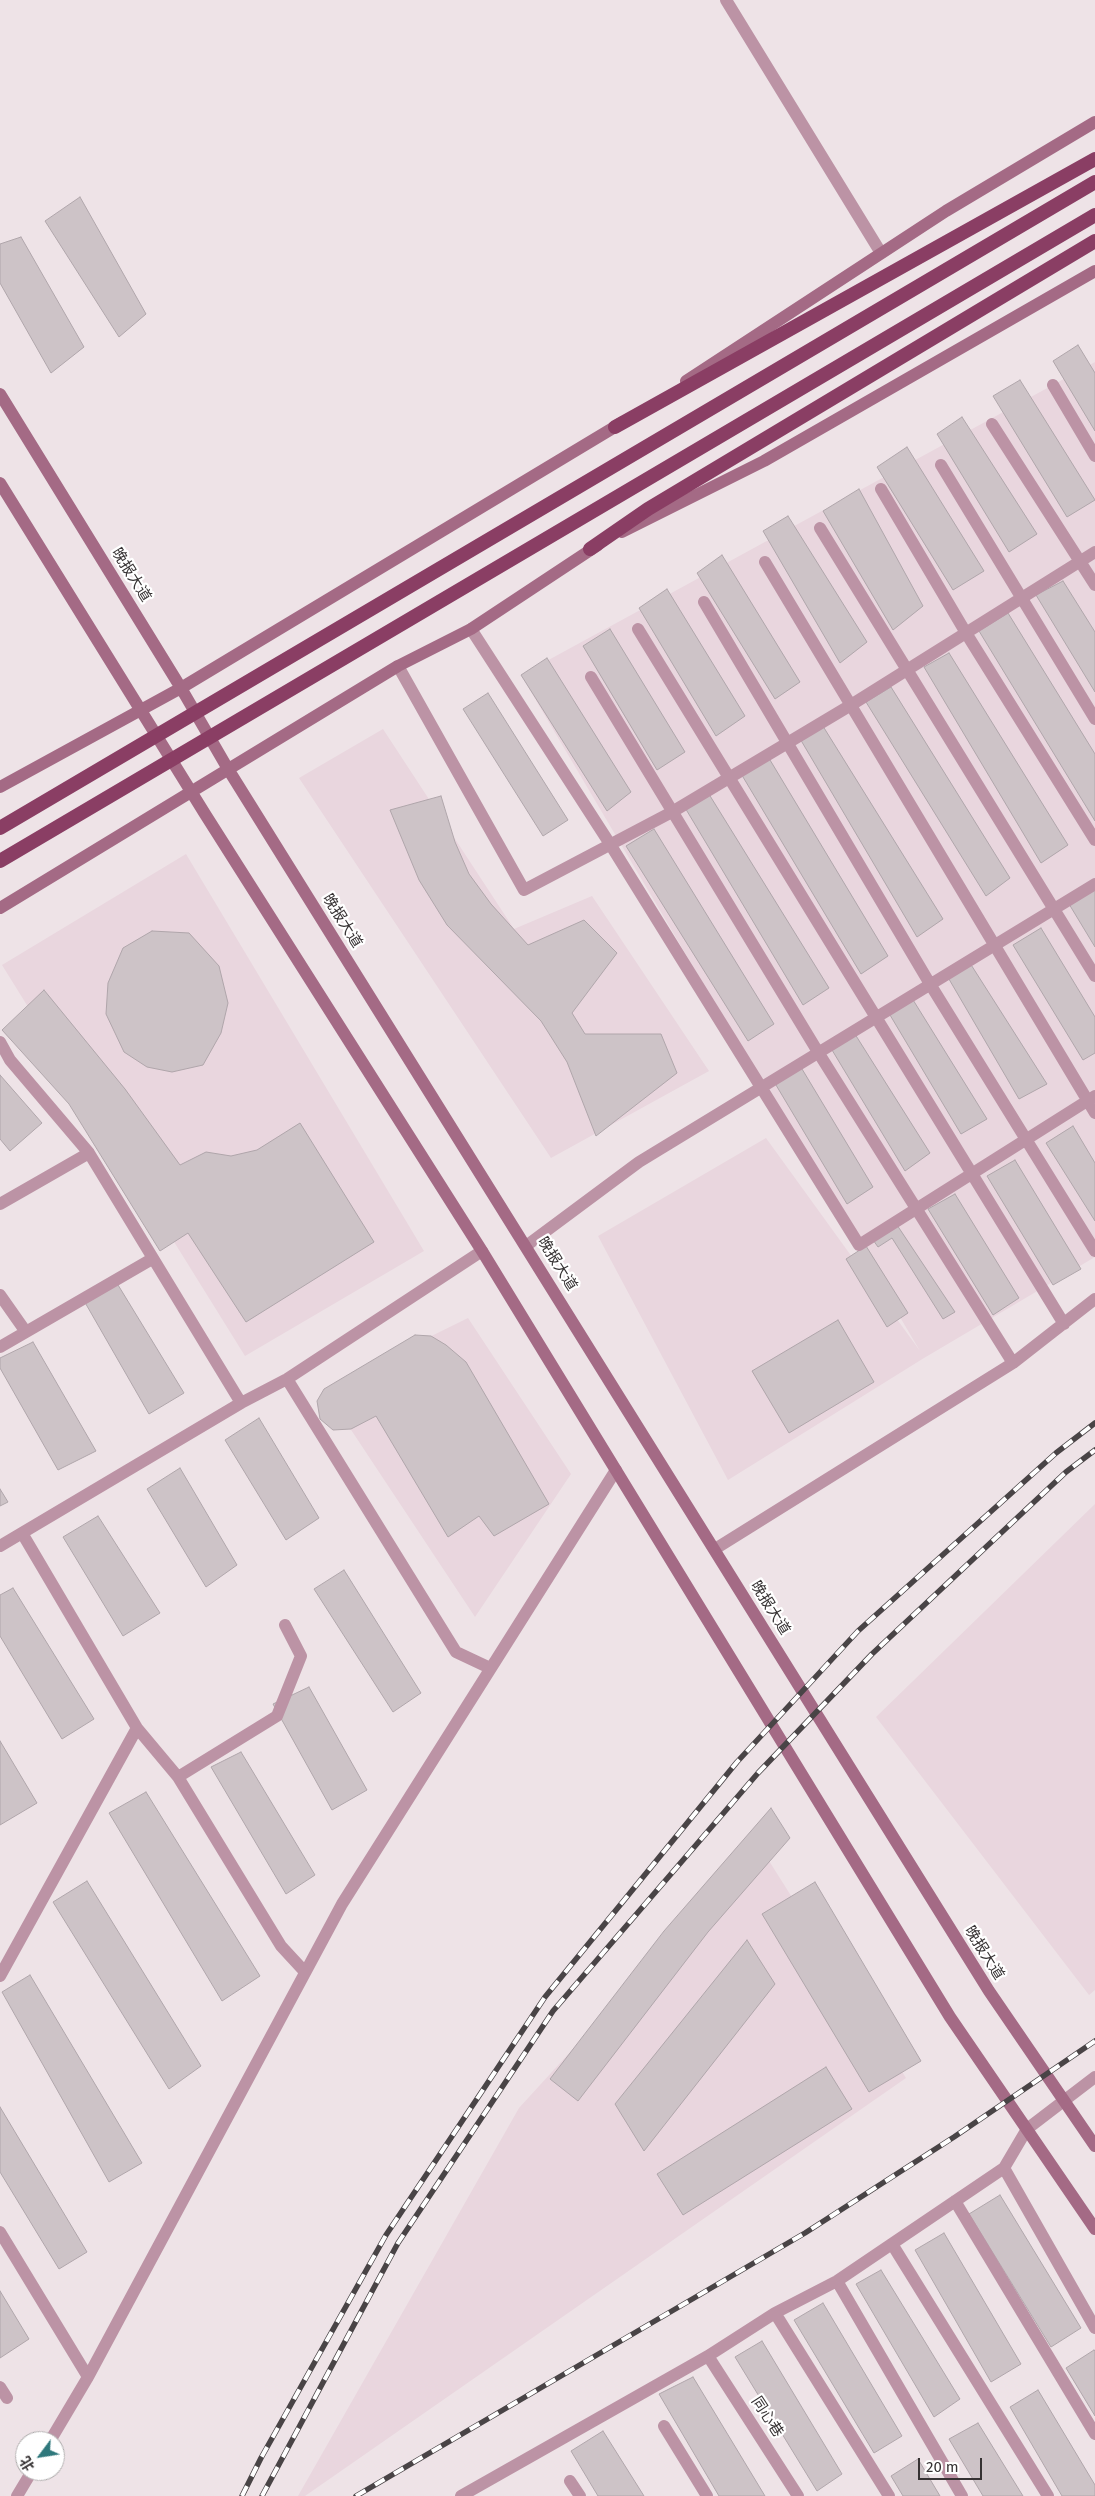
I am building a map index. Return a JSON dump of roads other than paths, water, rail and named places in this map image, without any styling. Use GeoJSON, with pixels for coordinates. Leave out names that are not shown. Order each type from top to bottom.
{"type":"FeatureCollection","features":[{"type":"Feature","properties":{"kind":"highway"},"geometry":{"type":"LineString","coordinates":[[615,427],[1095,159]]}},
{"type":"Feature","properties":{"kind":"highway"},"geometry":{"type":"LineString","coordinates":[[0,828],[1095,182]]}},
{"type":"Feature","properties":{"kind":"highway"},"geometry":{"type":"LineString","coordinates":[[0,861],[1095,215]]}},
{"type":"Feature","properties":{"kind":"highway"},"geometry":{"type":"LineString","coordinates":[[590,549],[648,509],[1095,241]]}},
{"type":"Feature","properties":{"kind":"main road"},"geometry":{"type":"LineString","coordinates":[[0,786],[181,688],[615,427],[946,211],[1095,122]]}},
{"type":"Feature","properties":{"kind":"main road"},"geometry":{"type":"LineString","coordinates":[[0,908],[398,666],[471,629],[590,549],[764,461],[1095,271]]}},
{"type":"Feature","properties":{"kind":"main road","name":"晚报大道"},"geometry":{"type":"LineString","coordinates":[[0,394],[181,688],[228,769],[989,1991],[1095,2146]]}},
{"type":"Feature","properties":{"kind":"main road"},"geometry":{"type":"LineString","coordinates":[[0,483],[141,711],[482,1252],[950,2016],[1095,2229]]}},
{"type":"Feature","properties":{"kind":"street"},"geometry":{"type":"LineString","coordinates":[[726,0],[881,253]]}},
{"type":"Feature","properties":{"kind":"street"},"geometry":{"type":"LineString","coordinates":[[1053,385],[1095,456]]}},
{"type":"Feature","properties":{"kind":"street"},"geometry":{"type":"LineString","coordinates":[[992,424],[1095,585]]}},
{"type":"Feature","properties":{"kind":"street"},"geometry":{"type":"LineString","coordinates":[[941,465],[1095,719]]}},
{"type":"Feature","properties":{"kind":"street"},"geometry":{"type":"LineString","coordinates":[[881,490],[966,633],[1095,840]]}},
{"type":"Feature","properties":{"kind":"street"},"geometry":{"type":"LineString","coordinates":[[820,528],[906,671],[1095,976]]}},
{"type":"Feature","properties":{"kind":"street"},"geometry":{"type":"LineString","coordinates":[[398,666],[524,890],[672,812],[730,778],[906,671],[1095,552]]}},
{"type":"Feature","properties":{"kind":"street"},"geometry":{"type":"LineString","coordinates":[[765,562],[1091,1098],[1095,1113]]}},
{"type":"Feature","properties":{"kind":"street"},"geometry":{"type":"LineString","coordinates":[[704,602],[930,984],[1095,1251]]}},
{"type":"Feature","properties":{"kind":"street"},"geometry":{"type":"LineString","coordinates":[[471,629],[610,844],[859,1245],[1091,1098]]}},
{"type":"Feature","properties":{"kind":"street"},"geometry":{"type":"LineString","coordinates":[[638,629],[1064,1324]]}},
{"type":"Feature","properties":{"kind":"street"},"geometry":{"type":"LineString","coordinates":[[591,677],[818,1052],[1013,1363]]}},
{"type":"Feature","properties":{"kind":"street"},"geometry":{"type":"LineString","coordinates":[[526,1246],[639,1162],[995,943],[1095,884]]}},
{"type":"Feature","properties":{"kind":"street"},"geometry":{"type":"LineString","coordinates":[[0,1042],[10,1060],[89,1153],[241,1403]]}},
{"type":"Feature","properties":{"kind":"street"},"geometry":{"type":"LineString","coordinates":[[0,1204],[89,1153]]}},
{"type":"Feature","properties":{"kind":"street"},"geometry":{"type":"LineString","coordinates":[[0,1546],[241,1403],[287,1379],[482,1252]]}},
{"type":"Feature","properties":{"kind":"street"},"geometry":{"type":"LineString","coordinates":[[0,1347],[152,1259]]}},
{"type":"Feature","properties":{"kind":"street"},"geometry":{"type":"LineString","coordinates":[[0,1295],[26,1332]]}},
{"type":"Feature","properties":{"kind":"street"},"geometry":{"type":"LineString","coordinates":[[715,1550],[1013,1363],[1095,1299]]}},
{"type":"Feature","properties":{"kind":"street"},"geometry":{"type":"LineString","coordinates":[[287,1379],[456,1652],[490,1668]]}},
{"type":"Feature","properties":{"kind":"street"},"geometry":{"type":"LineString","coordinates":[[56,2431],[88,2377],[342,1904],[616,1470]]}},
{"type":"Feature","properties":{"kind":"street"},"geometry":{"type":"LineString","coordinates":[[22,1533],[137,1728],[178,1777],[281,1946],[305,1972]]}},
{"type":"Feature","properties":{"kind":"street"},"geometry":{"type":"LineString","coordinates":[[178,1777],[277,1716],[301,1656],[285,1625]]}},
{"type":"Feature","properties":{"kind":"street"},"geometry":{"type":"LineString","coordinates":[[0,1976],[137,1728]]}},
{"type":"Feature","properties":{"kind":"street"},"geometry":{"type":"LineString","coordinates":[[461,2496],[708,2356],[775,2313],[837,2281],[1004,2168],[1027,2129],[1095,2077]]}},
{"type":"Feature","properties":{"kind":"street"},"geometry":{"type":"LineString","coordinates":[[1004,2168],[1095,2328]]}},
{"type":"Feature","properties":{"kind":"street"},"geometry":{"type":"LineString","coordinates":[[955,2201],[1095,2434]]}},
{"type":"Feature","properties":{"kind":"street"},"geometry":{"type":"LineString","coordinates":[[0,2232],[88,2377]]}},
{"type":"Feature","properties":{"kind":"street"},"geometry":{"type":"LineString","coordinates":[[892,2244],[1048,2496]]}},
{"type":"Feature","properties":{"kind":"street"},"geometry":{"type":"LineString","coordinates":[[837,2281],[962,2496]]}},
{"type":"Feature","properties":{"kind":"street"},"geometry":{"type":"LineString","coordinates":[[775,2313],[889,2496]]}},
{"type":"Feature","properties":{"kind":"street","name":"同心巷"},"geometry":{"type":"LineString","coordinates":[[708,2356],[798,2496]]}},
{"type":"Feature","properties":{"kind":"street"},"geometry":{"type":"LineString","coordinates":[[664,2426],[707,2496]]}},
{"type":"Feature","properties":{"kind":"street"},"geometry":{"type":"LineString","coordinates":[[17,2496],[26,2481]]}},
{"type":"Feature","properties":{"kind":"street"},"geometry":{"type":"LineString","coordinates":[[570,2481],[580,2496]]}},
{"type":"Feature","properties":{"kind":"railway"},"geometry":{"type":"LineString","coordinates":[[242,2496],[261,2458],[386,2235],[545,1997],[737,1762],[858,1631],[1056,1453],[1095,1423]]}},
{"type":"Feature","properties":{"kind":"railway"},"geometry":{"type":"LineString","coordinates":[[262,2496],[398,2243],[553,2011],[758,1773],[872,1654],[1066,1472],[1095,1450]]}},
{"type":"Feature","properties":{"kind":"railway"},"geometry":{"type":"LineString","coordinates":[[356,2496],[805,2233],[954,2137],[1095,2041]]}}]}
